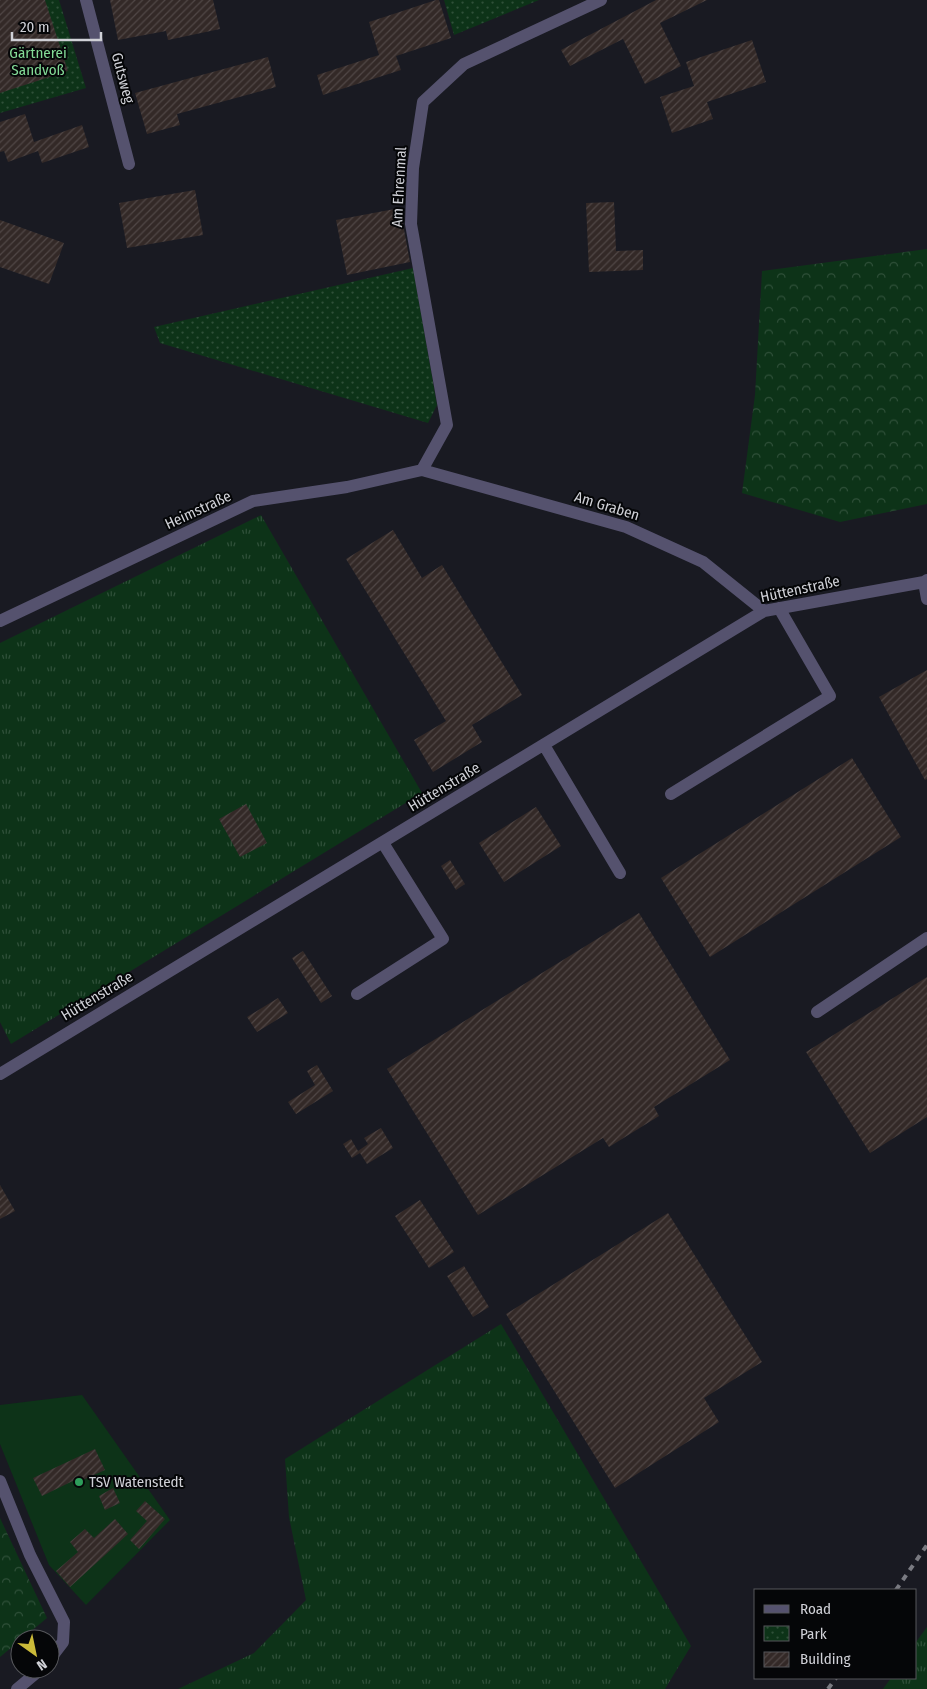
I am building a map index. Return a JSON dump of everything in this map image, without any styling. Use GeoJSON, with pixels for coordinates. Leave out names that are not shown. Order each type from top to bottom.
{"type":"FeatureCollection","features":[{"type":"Feature","properties":{"kind":"street","name":"Gutsweg"},"geometry":{"type":"LineString","coordinates":[[86,0],[129,164]]}},
{"type":"Feature","properties":{"kind":"street","name":"Am Ehrenmal"},"geometry":{"type":"LineString","coordinates":[[422,470],[447,425],[411,224],[413,168],[423,102],[464,64],[601,0]]}},
{"type":"Feature","properties":{"kind":"street","name":"Am Graben"},"geometry":{"type":"LineString","coordinates":[[422,470],[626,527],[703,562],[764,611]]}},
{"type":"Feature","properties":{"kind":"street","name":"Heimstraße"},"geometry":{"type":"LineString","coordinates":[[0,621],[253,502],[347,487],[422,470]]}},
{"type":"Feature","properties":{"kind":"street","name":"Hüttenstraße"},"geometry":{"type":"LineString","coordinates":[[0,1074],[764,611],[926,581],[927,599]]}},
{"type":"Feature","properties":{"kind":"street"},"geometry":{"type":"LineString","coordinates":[[671,794],[830,696],[779,608]]}},
{"type":"Feature","properties":{"kind":"street"},"geometry":{"type":"LineString","coordinates":[[544,745],[620,873]]}},
{"type":"Feature","properties":{"kind":"street"},"geometry":{"type":"LineString","coordinates":[[357,994],[443,939],[383,843]]}},
{"type":"Feature","properties":{"kind":"street"},"geometry":{"type":"LineString","coordinates":[[817,1012],[927,938]]}},
{"type":"Feature","properties":{"kind":"street"},"geometry":{"type":"LineString","coordinates":[[0,1481],[30,1555],[64,1622],[63,1642],[60,1646]]}},
{"type":"Feature","properties":{"kind":"street"},"geometry":{"type":"LineString","coordinates":[[18,1689],[30,1679]]}},
{"type":"Feature","properties":{"kind":"green space","name":"Gärtnerei Sandvoß"},"geometry":{"type":"Polygon","coordinates":[[[0,0],[59,0],[86,88],[0,113],[0,0]]]}},
{"type":"Feature","properties":{"kind":"green space"},"geometry":{"type":"Polygon","coordinates":[[[444,0],[539,0],[454,35],[444,0]]]}},
{"type":"Feature","properties":{"kind":"green space"},"geometry":{"type":"Polygon","coordinates":[[[927,249],[927,504],[840,522],[742,493],[755,395],[762,271],[927,249]]]}},
{"type":"Feature","properties":{"kind":"green space"},"geometry":{"type":"Polygon","coordinates":[[[413,268],[437,405],[428,423],[160,343],[154,327],[413,268]]]}},
{"type":"Feature","properties":{"kind":"green space"},"geometry":{"type":"Polygon","coordinates":[[[261,515],[422,793],[11,1044],[0,1022],[0,643],[261,515]]]}},
{"type":"Feature","properties":{"kind":"green space"},"geometry":{"type":"Polygon","coordinates":[[[501,1324],[691,1646],[665,1689],[178,1689],[254,1653],[306,1600],[289,1517],[285,1459],[501,1324]]]}},
{"type":"Feature","properties":{"kind":"green space","name":"TSV Watenstedt"},"geometry":{"type":"Polygon","coordinates":[[[82,1395],[170,1520],[86,1605],[49,1565],[0,1444],[0,1405],[82,1395]]]}},
{"type":"Feature","properties":{"kind":"green space"},"geometry":{"type":"Polygon","coordinates":[[[0,1518],[47,1618],[34,1629],[10,1629],[10,1649],[0,1657],[0,1518]]]}},
{"type":"Feature","properties":{"kind":"green space"},"geometry":{"type":"Polygon","coordinates":[[[927,1627],[927,1689],[883,1689],[890,1679],[917,1679],[917,1641],[927,1627]]]}},
{"type":"Feature","properties":{"kind":"building","name":"Gärtnerei Sandvoß"},"geometry":{"type":"Polygon","coordinates":[[[0,0],[45,0],[68,71],[0,93],[0,0]]]}},
{"type":"Feature","properties":{"kind":"building"},"geometry":{"type":"Polygon","coordinates":[[[110,0],[213,0],[220,29],[168,40],[166,31],[118,40],[110,0]]]}},
{"type":"Feature","properties":{"kind":"building"},"geometry":{"type":"Polygon","coordinates":[[[439,0],[451,38],[396,56],[401,70],[323,95],[317,75],[379,55],[369,22],[439,0]]]}},
{"type":"Feature","properties":{"kind":"building"},"geometry":{"type":"Polygon","coordinates":[[[656,0],[707,0],[660,23],[681,66],[645,84],[623,39],[570,66],[561,50],[656,0]]]}},
{"type":"Feature","properties":{"kind":"building"},"geometry":{"type":"Polygon","coordinates":[[[752,40],[766,82],[707,102],[713,119],[672,133],[660,97],[694,86],[686,62],[752,40]]]}},
{"type":"Feature","properties":{"kind":"building"},"geometry":{"type":"Polygon","coordinates":[[[268,57],[276,87],[177,114],[180,125],[147,134],[135,93],[268,57]]]}},
{"type":"Feature","properties":{"kind":"building"},"geometry":{"type":"Polygon","coordinates":[[[25,114],[34,142],[82,125],[89,147],[42,163],[38,151],[8,162],[4,151],[0,152],[0,122],[25,114]]]}},
{"type":"Feature","properties":{"kind":"building"},"geometry":{"type":"Polygon","coordinates":[[[195,190],[203,235],[127,248],[119,203],[195,190]]]}},
{"type":"Feature","properties":{"kind":"building"},"geometry":{"type":"Polygon","coordinates":[[[614,202],[616,251],[643,250],[643,270],[589,272],[586,203],[614,202]]]}},
{"type":"Feature","properties":{"kind":"building"},"geometry":{"type":"Polygon","coordinates":[[[400,208],[410,262],[347,275],[336,220],[400,208]]]}},
{"type":"Feature","properties":{"kind":"building"},"geometry":{"type":"Polygon","coordinates":[[[0,220],[64,243],[49,284],[0,267],[0,220]]]}},
{"type":"Feature","properties":{"kind":"building"},"geometry":{"type":"Polygon","coordinates":[[[393,530],[422,578],[442,565],[522,695],[472,725],[482,742],[433,772],[414,740],[446,721],[346,559],[393,530]]]}},
{"type":"Feature","properties":{"kind":"building"},"geometry":{"type":"Polygon","coordinates":[[[927,670],[927,779],[925,780],[879,697],[927,670]]]}},
{"type":"Feature","properties":{"kind":"building"},"geometry":{"type":"Polygon","coordinates":[[[852,758],[901,837],[710,957],[661,878],[852,758]]]}},
{"type":"Feature","properties":{"kind":"building"},"geometry":{"type":"Polygon","coordinates":[[[246,804],[267,843],[240,857],[219,819],[246,804]]]}},
{"type":"Feature","properties":{"kind":"building"},"geometry":{"type":"Polygon","coordinates":[[[536,807],[561,846],[504,882],[479,843],[536,807]]]}},
{"type":"Feature","properties":{"kind":"building"},"geometry":{"type":"Polygon","coordinates":[[[450,860],[465,884],[456,890],[441,866],[450,860]]]}},
{"type":"Feature","properties":{"kind":"building"},"geometry":{"type":"Polygon","coordinates":[[[639,913],[730,1060],[654,1107],[659,1116],[609,1147],[603,1138],[478,1215],[387,1069],[639,913]]]}},
{"type":"Feature","properties":{"kind":"building"},"geometry":{"type":"Polygon","coordinates":[[[303,951],[332,996],[321,1003],[292,958],[303,951]]]}},
{"type":"Feature","properties":{"kind":"building"},"geometry":{"type":"Polygon","coordinates":[[[927,977],[927,1117],[870,1153],[806,1052],[927,977]]]}},
{"type":"Feature","properties":{"kind":"building"},"geometry":{"type":"Polygon","coordinates":[[[278,998],[288,1013],[257,1032],[247,1017],[278,998]]]}},
{"type":"Feature","properties":{"kind":"building"},"geometry":{"type":"Polygon","coordinates":[[[317,1065],[333,1091],[296,1114],[288,1102],[315,1085],[307,1071],[317,1065]]]}},
{"type":"Feature","properties":{"kind":"building"},"geometry":{"type":"Polygon","coordinates":[[[381,1128],[393,1148],[367,1164],[360,1153],[352,1158],[343,1144],[351,1139],[358,1151],[368,1144],[364,1138],[381,1128]]]}},
{"type":"Feature","properties":{"kind":"building"},"geometry":{"type":"Polygon","coordinates":[[[0,1185],[15,1211],[0,1219],[0,1185]]]}},
{"type":"Feature","properties":{"kind":"building"},"geometry":{"type":"Polygon","coordinates":[[[420,1200],[454,1252],[429,1268],[395,1216],[420,1200]]]}},
{"type":"Feature","properties":{"kind":"building"},"geometry":{"type":"Polygon","coordinates":[[[668,1213],[762,1362],[704,1398],[719,1422],[615,1488],[506,1314],[668,1213]]]}},
{"type":"Feature","properties":{"kind":"building"},"geometry":{"type":"Polygon","coordinates":[[[464,1266],[489,1307],[473,1317],[447,1276],[464,1266]]]}},
{"type":"Feature","properties":{"kind":"building"},"geometry":{"type":"Polygon","coordinates":[[[95,1449],[105,1470],[83,1480],[81,1477],[42,1496],[33,1478],[95,1449]]]}},
{"type":"Feature","properties":{"kind":"building"},"geometry":{"type":"Polygon","coordinates":[[[113,1488],[120,1503],[105,1510],[99,1496],[113,1488]]]}},
{"type":"Feature","properties":{"kind":"building"},"geometry":{"type":"Polygon","coordinates":[[[145,1501],[165,1519],[139,1549],[130,1540],[147,1521],[136,1511],[145,1501]]]}},
{"type":"Feature","properties":{"kind":"building"},"geometry":{"type":"Polygon","coordinates":[[[115,1519],[128,1534],[70,1587],[56,1571],[78,1552],[70,1542],[85,1529],[94,1538],[115,1519]]]}},
{"type":"Feature","properties":{"kind":"railway"},"geometry":{"type":"LineString","coordinates":[[897,1589],[927,1545]]}},
{"type":"Feature","properties":{"kind":"railway"},"geometry":{"type":"LineString","coordinates":[[828,1689],[835,1679]]}},
{"type":"Feature","properties":{"kind":"place","name":"TSV Watenstedt"},"geometry":{"type":"Point","coordinates":[79,1482]}}]}
